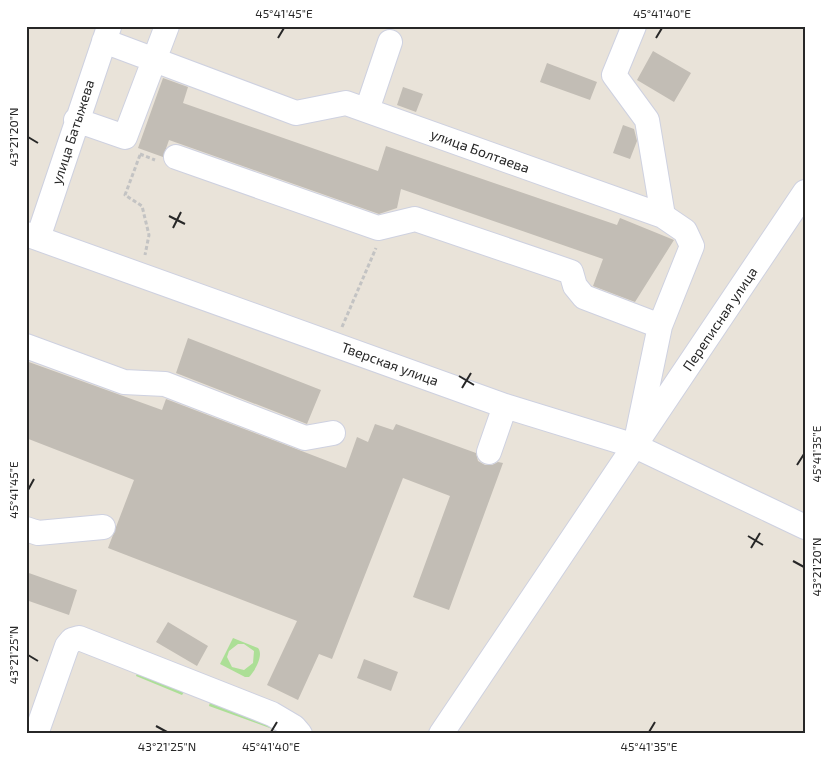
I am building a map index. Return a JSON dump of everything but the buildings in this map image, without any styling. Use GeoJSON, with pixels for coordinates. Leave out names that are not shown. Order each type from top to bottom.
{"type":"FeatureCollection","features":[{"type":"Feature","properties":{"kind":"street"},"geometry":{"type":"LineString","coordinates":[[76,120],[132,146],[154,60],[167,26]]}},
{"type":"Feature","properties":{"kind":"street"},"geometry":{"type":"LineString","coordinates":[[634,26],[614,75],[647,120],[663,216]]}},
{"type":"Feature","properties":{"kind":"street","name":"улица Болтаева"},"geometry":{"type":"LineString","coordinates":[[106,34],[154,60],[296,113],[346,102],[663,216],[685,231],[692,246],[660,326],[635,446]]}},
{"type":"Feature","properties":{"kind":"street","name":"улица Батыжева"},"geometry":{"type":"LineString","coordinates":[[32,236],[106,34]]}},
{"type":"Feature","properties":{"kind":"street"},"geometry":{"type":"LineString","coordinates":[[367,110],[390,42]]}},
{"type":"Feature","properties":{"kind":"street"},"geometry":{"type":"LineString","coordinates":[[176,157],[378,228],[415,219],[571,272],[575,286],[584,297],[660,326]]}},
{"type":"Feature","properties":{"kind":"street","name":"Переписная улица"},"geometry":{"type":"LineString","coordinates":[[441,734],[805,192]]}},
{"type":"Feature","properties":{"kind":"street","name":"Тверская улица"},"geometry":{"type":"LineString","coordinates":[[32,236],[505,406],[635,446],[805,527]]}},
{"type":"Feature","properties":{"kind":"street"},"geometry":{"type":"LineString","coordinates":[[26,346],[124,382],[165,384],[305,438],[333,433]]}},
{"type":"Feature","properties":{"kind":"street"},"geometry":{"type":"LineString","coordinates":[[489,452],[505,406]]}},
{"type":"Feature","properties":{"kind":"street"},"geometry":{"type":"LineString","coordinates":[[26,529],[38,534],[103,527]]}},
{"type":"Feature","properties":{"kind":"street"},"geometry":{"type":"LineString","coordinates":[[36,734],[66,646],[72,640],[79,638],[272,714],[294,726],[300,734]]}},
{"type":"Feature","properties":{"kind":"path"},"geometry":{"type":"LineString","coordinates":[[141,275],[149,235],[142,206],[126,195],[132,146],[163,162],[176,157]]}},
{"type":"Feature","properties":{"kind":"path"},"geometry":{"type":"LineString","coordinates":[[333,343],[347,319],[378,244],[378,228]]}},
{"type":"Feature","properties":{"kind":"green space"},"geometry":{"type":"Polygon","coordinates":[[[233,638],[258,648],[260,651],[258,663],[249,677],[245,677],[220,664],[233,638]],[[238,644],[229,651],[227,657],[232,667],[244,670],[253,663],[254,651],[244,644],[238,644]]]}},
{"type":"Feature","properties":{"kind":"green space"},"geometry":{"type":"Polygon","coordinates":[[[137,673],[184,692],[182,695],[136,676],[137,673]]]}},
{"type":"Feature","properties":{"kind":"green space"},"geometry":{"type":"Polygon","coordinates":[[[210,702],[282,731],[286,734],[209,706],[210,702]]]}}]}
